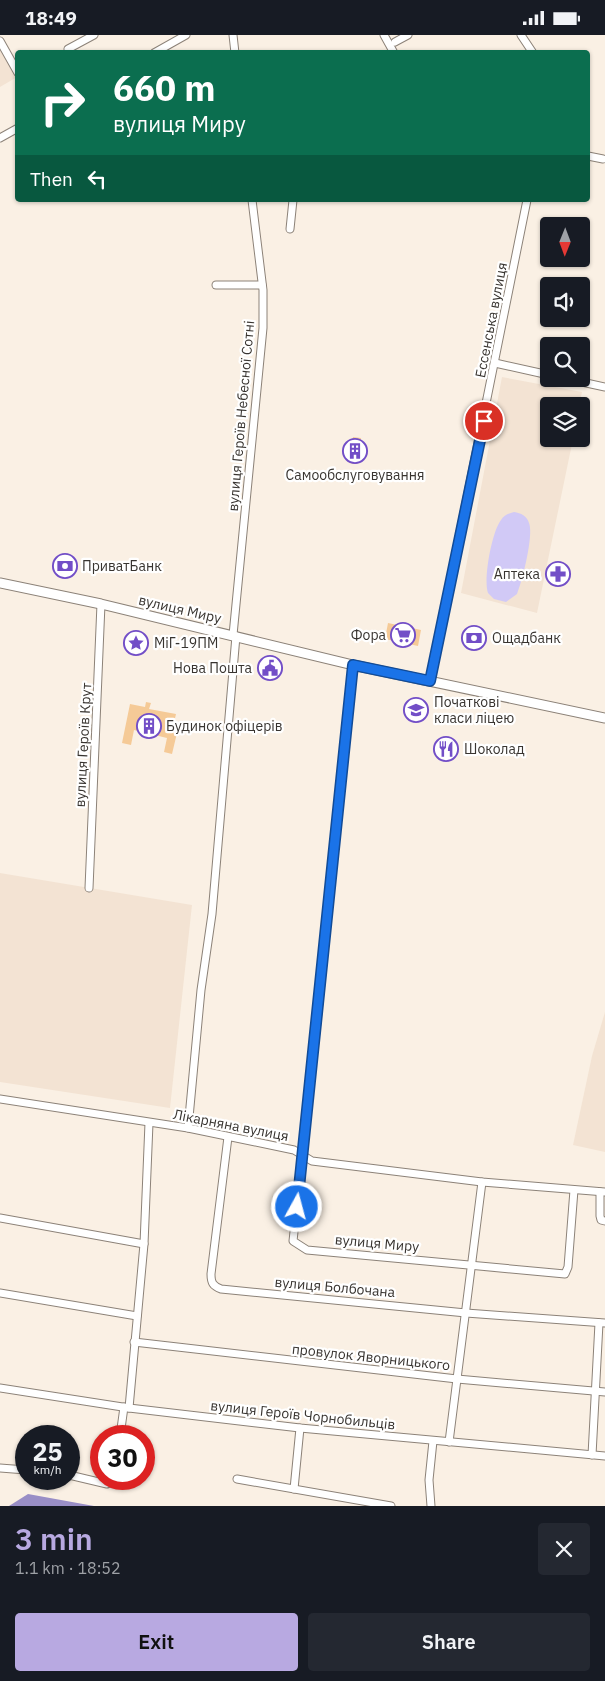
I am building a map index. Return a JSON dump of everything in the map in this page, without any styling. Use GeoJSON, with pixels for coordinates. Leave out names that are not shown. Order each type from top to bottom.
{"type":"FeatureCollection","features":[{"type":"Feature","properties":{"kind":"main road","name":"вулиця Миру"},"geometry":{"type":"LineString","coordinates":[[0,583],[101,604],[353,665],[605,718]]}},
{"type":"Feature","properties":{"kind":"street"},"geometry":{"type":"LineString","coordinates":[[68,49],[94,35]]}},
{"type":"Feature","properties":{"kind":"street"},"geometry":{"type":"LineString","coordinates":[[159,50],[186,35]]}},
{"type":"Feature","properties":{"kind":"street"},"geometry":{"type":"LineString","coordinates":[[233,35],[235,50]]}},
{"type":"Feature","properties":{"kind":"street"},"geometry":{"type":"LineString","coordinates":[[384,35],[392,50]]}},
{"type":"Feature","properties":{"kind":"street"},"geometry":{"type":"LineString","coordinates":[[395,42],[408,35]]}},
{"type":"Feature","properties":{"kind":"street"},"geometry":{"type":"LineString","coordinates":[[521,35],[531,50]]}},
{"type":"Feature","properties":{"kind":"street"},"geometry":{"type":"LineString","coordinates":[[0,41],[15,68]]}},
{"type":"Feature","properties":{"kind":"street"},"geometry":{"type":"LineString","coordinates":[[0,138],[15,130]]}},
{"type":"Feature","properties":{"kind":"street"},"geometry":{"type":"LineString","coordinates":[[590,156],[603,159]]}},
{"type":"Feature","properties":{"kind":"street","name":"вулиця Героїв Небесної Сотні"},"geometry":{"type":"LineString","coordinates":[[188,1129],[202,990],[212,914],[235,636],[264,328],[262,285],[252,202]]}},
{"type":"Feature","properties":{"kind":"street"},"geometry":{"type":"LineString","coordinates":[[290,229],[293,202]]}},
{"type":"Feature","properties":{"kind":"street","name":"Ессенська вулиця"},"geometry":{"type":"LineString","coordinates":[[430,681],[527,202]]}},
{"type":"Feature","properties":{"kind":"street"},"geometry":{"type":"LineString","coordinates":[[216,285],[262,285]]}},
{"type":"Feature","properties":{"kind":"street"},"geometry":{"type":"LineString","coordinates":[[495,363],[540,373]]}},
{"type":"Feature","properties":{"kind":"street"},"geometry":{"type":"LineString","coordinates":[[590,384],[605,387]]}},
{"type":"Feature","properties":{"kind":"street","name":"вулиця Героїв Крут"},"geometry":{"type":"LineString","coordinates":[[89,888],[101,604]]}},
{"type":"Feature","properties":{"kind":"street","name":"вулиця Миру"},"geometry":{"type":"LineString","coordinates":[[353,665],[293,1241],[307,1250],[565,1274],[568,1267],[574,1190]]}},
{"type":"Feature","properties":{"kind":"street","name":"Лікарняна вулиця"},"geometry":{"type":"LineString","coordinates":[[0,1099],[188,1129],[294,1150],[312,1161],[482,1182],[602,1192]]}},
{"type":"Feature","properties":{"kind":"street"},"geometry":{"type":"LineString","coordinates":[[122,1425],[134,1342],[144,1244],[149,1123]]}},
{"type":"Feature","properties":{"kind":"street","name":"вулиця Болбочана"},"geometry":{"type":"LineString","coordinates":[[228,1137],[211,1274],[214,1286],[222,1289],[466,1313],[602,1323]]}},
{"type":"Feature","properties":{"kind":"street"},"geometry":{"type":"LineString","coordinates":[[449,1442],[482,1182]]}},
{"type":"Feature","properties":{"kind":"street"},"geometry":{"type":"LineString","coordinates":[[602,1192],[600,1216],[601,1220],[605,1221]]}},
{"type":"Feature","properties":{"kind":"street"},"geometry":{"type":"LineString","coordinates":[[0,1218],[144,1244]]}},
{"type":"Feature","properties":{"kind":"street"},"geometry":{"type":"LineString","coordinates":[[0,1293],[137,1316]]}},
{"type":"Feature","properties":{"kind":"street"},"geometry":{"type":"LineString","coordinates":[[592,1455],[602,1323]]}},
{"type":"Feature","properties":{"kind":"street","name":"провулок Яворницького"},"geometry":{"type":"LineString","coordinates":[[134,1342],[457,1379],[605,1392]]}},
{"type":"Feature","properties":{"kind":"street","name":"вулиця Героїв Чорнобильців"},"geometry":{"type":"LineString","coordinates":[[0,1387],[126,1407],[300,1428],[605,1456]]}},
{"type":"Feature","properties":{"kind":"street"},"geometry":{"type":"LineString","coordinates":[[294,1489],[300,1428]]}},
{"type":"Feature","properties":{"kind":"street"},"geometry":{"type":"LineString","coordinates":[[431,1506],[429,1480],[433,1441]]}},
{"type":"Feature","properties":{"kind":"street"},"geometry":{"type":"LineString","coordinates":[[0,1467],[15,1469]]}},
{"type":"Feature","properties":{"kind":"street"},"geometry":{"type":"LineString","coordinates":[[237,1479],[390,1506]]}},
{"type":"Feature","properties":{"kind":"shaded area"},"geometry":{"type":"Polygon","coordinates":[[[0,47],[15,73],[15,78],[0,87],[0,47]]]}},
{"type":"Feature","properties":{"kind":"shaded area"},"geometry":{"type":"Polygon","coordinates":[[[502,377],[540,384],[540,387],[555,387],[582,392],[581,397],[540,397],[540,447],[571,447],[537,613],[461,593],[502,377]]]}},
{"type":"Feature","properties":{"kind":"shaded area"},"geometry":{"type":"Polygon","coordinates":[[[514,512],[527,518],[530,537],[517,594],[506,602],[494,599],[488,593],[487,578],[494,534],[503,517],[514,512]]]}},
{"type":"Feature","properties":{"kind":"shaded area"},"geometry":{"type":"Polygon","coordinates":[[[0,873],[192,905],[170,1108],[0,1082],[0,873]]]}},
{"type":"Feature","properties":{"kind":"shaded area"},"geometry":{"type":"Polygon","coordinates":[[[605,1012],[605,1152],[573,1145],[592,1056],[605,1012]]]}},
{"type":"Feature","properties":{"kind":"shaded area"},"geometry":{"type":"Polygon","coordinates":[[[28,1494],[94,1506],[9,1506],[28,1494]]]}},
{"type":"Feature","properties":{"kind":"building","name":"Самообслуговування"},"geometry":{"type":"Polygon","coordinates":[[[353,437],[361,438],[357,464],[349,463],[353,437]]]}},
{"type":"Feature","properties":{"kind":"building","name":"ПриватБанк"},"geometry":{"type":"Polygon","coordinates":[[[59,559],[73,561],[71,573],[58,571],[59,559]]]}},
{"type":"Feature","properties":{"kind":"building","name":"Фора"},"geometry":{"type":"Polygon","coordinates":[[[388,623],[421,630],[418,646],[385,639],[388,623]]]}},
{"type":"Feature","properties":{"kind":"building","name":"Будинок офіцерів"},"geometry":{"type":"Polygon","coordinates":[[[146,702],[151,703],[149,709],[176,714],[172,731],[177,733],[172,754],[164,752],[167,738],[134,730],[131,745],[122,743],[130,704],[145,707],[146,702]]]}},
{"type":"Feature","properties":{"kind":"building","name":"Шоколад"},"geometry":{"type":"Polygon","coordinates":[[[440,743],[451,743],[451,754],[445,754],[445,759],[440,759],[440,743]]]}},
{"type":"Feature","properties":{"kind":"place","name":"Самообслуговування"},"geometry":{"type":"Point","coordinates":[355,451]}},
{"type":"Feature","properties":{"kind":"place","name":"ПриватБанк"},"geometry":{"type":"Point","coordinates":[65,566]}},
{"type":"Feature","properties":{"kind":"place","name":"Аптека"},"geometry":{"type":"Point","coordinates":[558,574]}},
{"type":"Feature","properties":{"kind":"place","name":"Фора"},"geometry":{"type":"Point","coordinates":[403,635]}},
{"type":"Feature","properties":{"kind":"place","name":"Ощадбанк"},"geometry":{"type":"Point","coordinates":[474,638]}},
{"type":"Feature","properties":{"kind":"place","name":"МіГ-19ПМ"},"geometry":{"type":"Point","coordinates":[136,643]}},
{"type":"Feature","properties":{"kind":"place","name":"Нова Пошта"},"geometry":{"type":"Point","coordinates":[270,668]}},
{"type":"Feature","properties":{"kind":"place","name":"Початкові класи ліцею"},"geometry":{"type":"Point","coordinates":[416,710]}},
{"type":"Feature","properties":{"kind":"place","name":"Будинок офіцерів"},"geometry":{"type":"Point","coordinates":[149,726]}},
{"type":"Feature","properties":{"kind":"place","name":"Шоколад"},"geometry":{"type":"Point","coordinates":[446,749]}},
{"type":"Feature","properties":{"kind":"route"},"geometry":{"type":"LineString","coordinates":[[297,1207],[318,1022],[353,665],[430,681],[484,421]]}}]}
